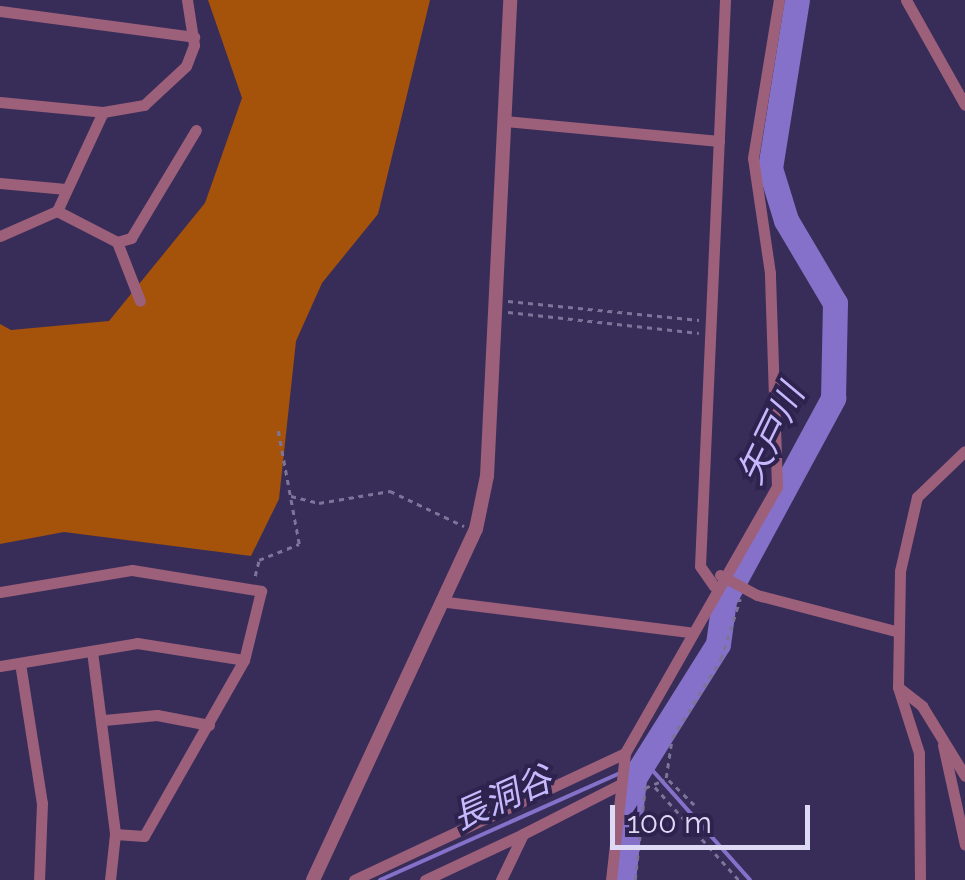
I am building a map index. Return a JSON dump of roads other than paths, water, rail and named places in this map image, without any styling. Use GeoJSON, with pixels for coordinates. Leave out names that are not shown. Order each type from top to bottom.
{"type":"FeatureCollection","features":[{"type":"Feature","properties":{"kind":"street"},"geometry":{"type":"LineString","coordinates":[[0,102],[104,112],[161,95],[186,66],[194,37],[187,0]]}},
{"type":"Feature","properties":{"kind":"street"},"geometry":{"type":"LineString","coordinates":[[314,880],[447,602],[476,530],[496,306],[510,0]]}},
{"type":"Feature","properties":{"kind":"street"},"geometry":{"type":"LineString","coordinates":[[725,0],[700,566],[717,581],[895,631]]}},
{"type":"Feature","properties":{"kind":"street"},"geometry":{"type":"LineString","coordinates":[[611,880],[624,758],[717,581],[777,487],[781,450],[754,158],[778,0]]}},
{"type":"Feature","properties":{"kind":"street"},"geometry":{"type":"LineString","coordinates":[[906,0],[965,105]]}},
{"type":"Feature","properties":{"kind":"street"},"geometry":{"type":"LineString","coordinates":[[0,11],[194,37]]}},
{"type":"Feature","properties":{"kind":"street"},"geometry":{"type":"LineString","coordinates":[[0,236],[57,212],[104,112]]}},
{"type":"Feature","properties":{"kind":"street"},"geometry":{"type":"LineString","coordinates":[[504,122],[719,141]]}},
{"type":"Feature","properties":{"kind":"street"},"geometry":{"type":"LineString","coordinates":[[117,242],[130,238],[196,130]]}},
{"type":"Feature","properties":{"kind":"street"},"geometry":{"type":"LineString","coordinates":[[0,183],[66,189]]}},
{"type":"Feature","properties":{"kind":"street"},"geometry":{"type":"LineString","coordinates":[[57,212],[117,242],[140,301]]}},
{"type":"Feature","properties":{"kind":"street"},"geometry":{"type":"LineString","coordinates":[[920,880],[919,753],[898,688],[895,631],[917,497],[965,451]]}},
{"type":"Feature","properties":{"kind":"street"},"geometry":{"type":"LineString","coordinates":[[0,592],[132,570],[261,591],[244,660],[144,836],[116,834]]}},
{"type":"Feature","properties":{"kind":"street"},"geometry":{"type":"LineString","coordinates":[[447,602],[689,632]]}},
{"type":"Feature","properties":{"kind":"street"},"geometry":{"type":"LineString","coordinates":[[0,666],[162,644],[244,660]]}},
{"type":"Feature","properties":{"kind":"street"},"geometry":{"type":"LineString","coordinates":[[92,652],[104,720],[116,834],[110,880]]}},
{"type":"Feature","properties":{"kind":"street"},"geometry":{"type":"LineString","coordinates":[[20,662],[42,802],[38,880]]}},
{"type":"Feature","properties":{"kind":"street"},"geometry":{"type":"LineString","coordinates":[[898,688],[922,706],[942,745],[965,776]]}},
{"type":"Feature","properties":{"kind":"street"},"geometry":{"type":"LineString","coordinates":[[104,720],[157,715],[208,726]]}},
{"type":"Feature","properties":{"kind":"street"},"geometry":{"type":"LineString","coordinates":[[942,745],[965,845]]}},
{"type":"Feature","properties":{"kind":"street"},"geometry":{"type":"LineString","coordinates":[[354,880],[624,758]]}},
{"type":"Feature","properties":{"kind":"street"},"geometry":{"type":"LineString","coordinates":[[425,880],[620,784]]}},
{"type":"Feature","properties":{"kind":"street"},"geometry":{"type":"LineString","coordinates":[[501,880],[523,834]]}},
{"type":"Feature","properties":{"kind":"waterway","name":"矢戸川"},"geometry":{"type":"LineString","coordinates":[[623,880],[634,778],[718,644],[724,600],[833,398],[835,303],[786,220],[770,168],[797,0]]}},
{"type":"Feature","properties":{"kind":"waterway","name":"長洞谷"},"geometry":{"type":"LineString","coordinates":[[380,880],[645,762],[750,880]]}}]}
